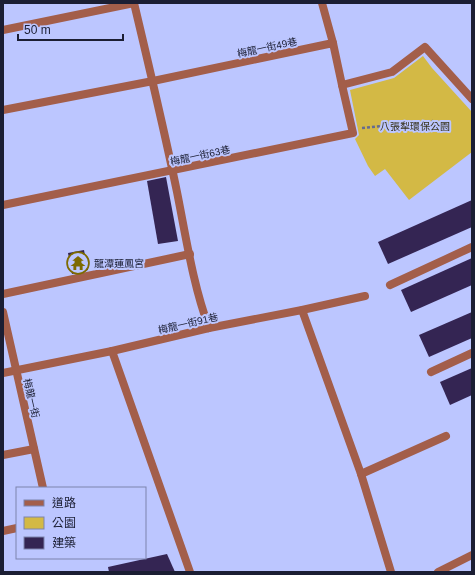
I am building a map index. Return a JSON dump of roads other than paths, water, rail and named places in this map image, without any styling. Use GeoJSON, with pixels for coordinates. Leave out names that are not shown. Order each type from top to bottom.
{"type":"FeatureCollection","features":[{"type":"Feature","properties":{"kind":"street"},"geometry":{"type":"LineString","coordinates":[[3,30],[134,3],[153,81],[203,312],[209,328]]}},
{"type":"Feature","properties":{"kind":"street"},"geometry":{"type":"LineString","coordinates":[[322,3],[333,43],[342,85],[392,72],[425,47],[472,99]]}},
{"type":"Feature","properties":{"kind":"street","name":"梅龍一街49巷"},"geometry":{"type":"LineString","coordinates":[[3,110],[153,81],[333,43]]}},
{"type":"Feature","properties":{"kind":"street","name":"梅龍一街63巷"},"geometry":{"type":"LineString","coordinates":[[3,205],[353,133],[342,85]]}},
{"type":"Feature","properties":{"kind":"street"},"geometry":{"type":"LineString","coordinates":[[390,285],[472,247]]}},
{"type":"Feature","properties":{"kind":"street"},"geometry":{"type":"LineString","coordinates":[[3,294],[190,254]]}},
{"type":"Feature","properties":{"kind":"street","name":"梅龍一街91巷"},"geometry":{"type":"LineString","coordinates":[[3,373],[365,296]]}},
{"type":"Feature","properties":{"kind":"street"},"geometry":{"type":"LineString","coordinates":[[302,310],[361,474],[391,572]]}},
{"type":"Feature","properties":{"kind":"street","name":"梅龍一街"},"geometry":{"type":"LineString","coordinates":[[3,312],[43,487]]}},
{"type":"Feature","properties":{"kind":"street"},"geometry":{"type":"LineString","coordinates":[[112,351],[190,572]]}},
{"type":"Feature","properties":{"kind":"street"},"geometry":{"type":"LineString","coordinates":[[431,372],[472,353]]}},
{"type":"Feature","properties":{"kind":"street"},"geometry":{"type":"LineString","coordinates":[[361,474],[446,436]]}},
{"type":"Feature","properties":{"kind":"street"},"geometry":{"type":"LineString","coordinates":[[3,455],[34,449]]}},
{"type":"Feature","properties":{"kind":"street"},"geometry":{"type":"LineString","coordinates":[[3,531],[16,528]]}},
{"type":"Feature","properties":{"kind":"street"},"geometry":{"type":"LineString","coordinates":[[438,572],[472,555]]}},
{"type":"Feature","properties":{"kind":"place","name":"龍潭蓮鳳宮"},"geometry":{"type":"Point","coordinates":[78,263]}},
{"type":"Feature","properties":{"kind":"park label","name":"八張犁環保公園"},"geometry":{"type":"Point","coordinates":[415,126]}}]}
